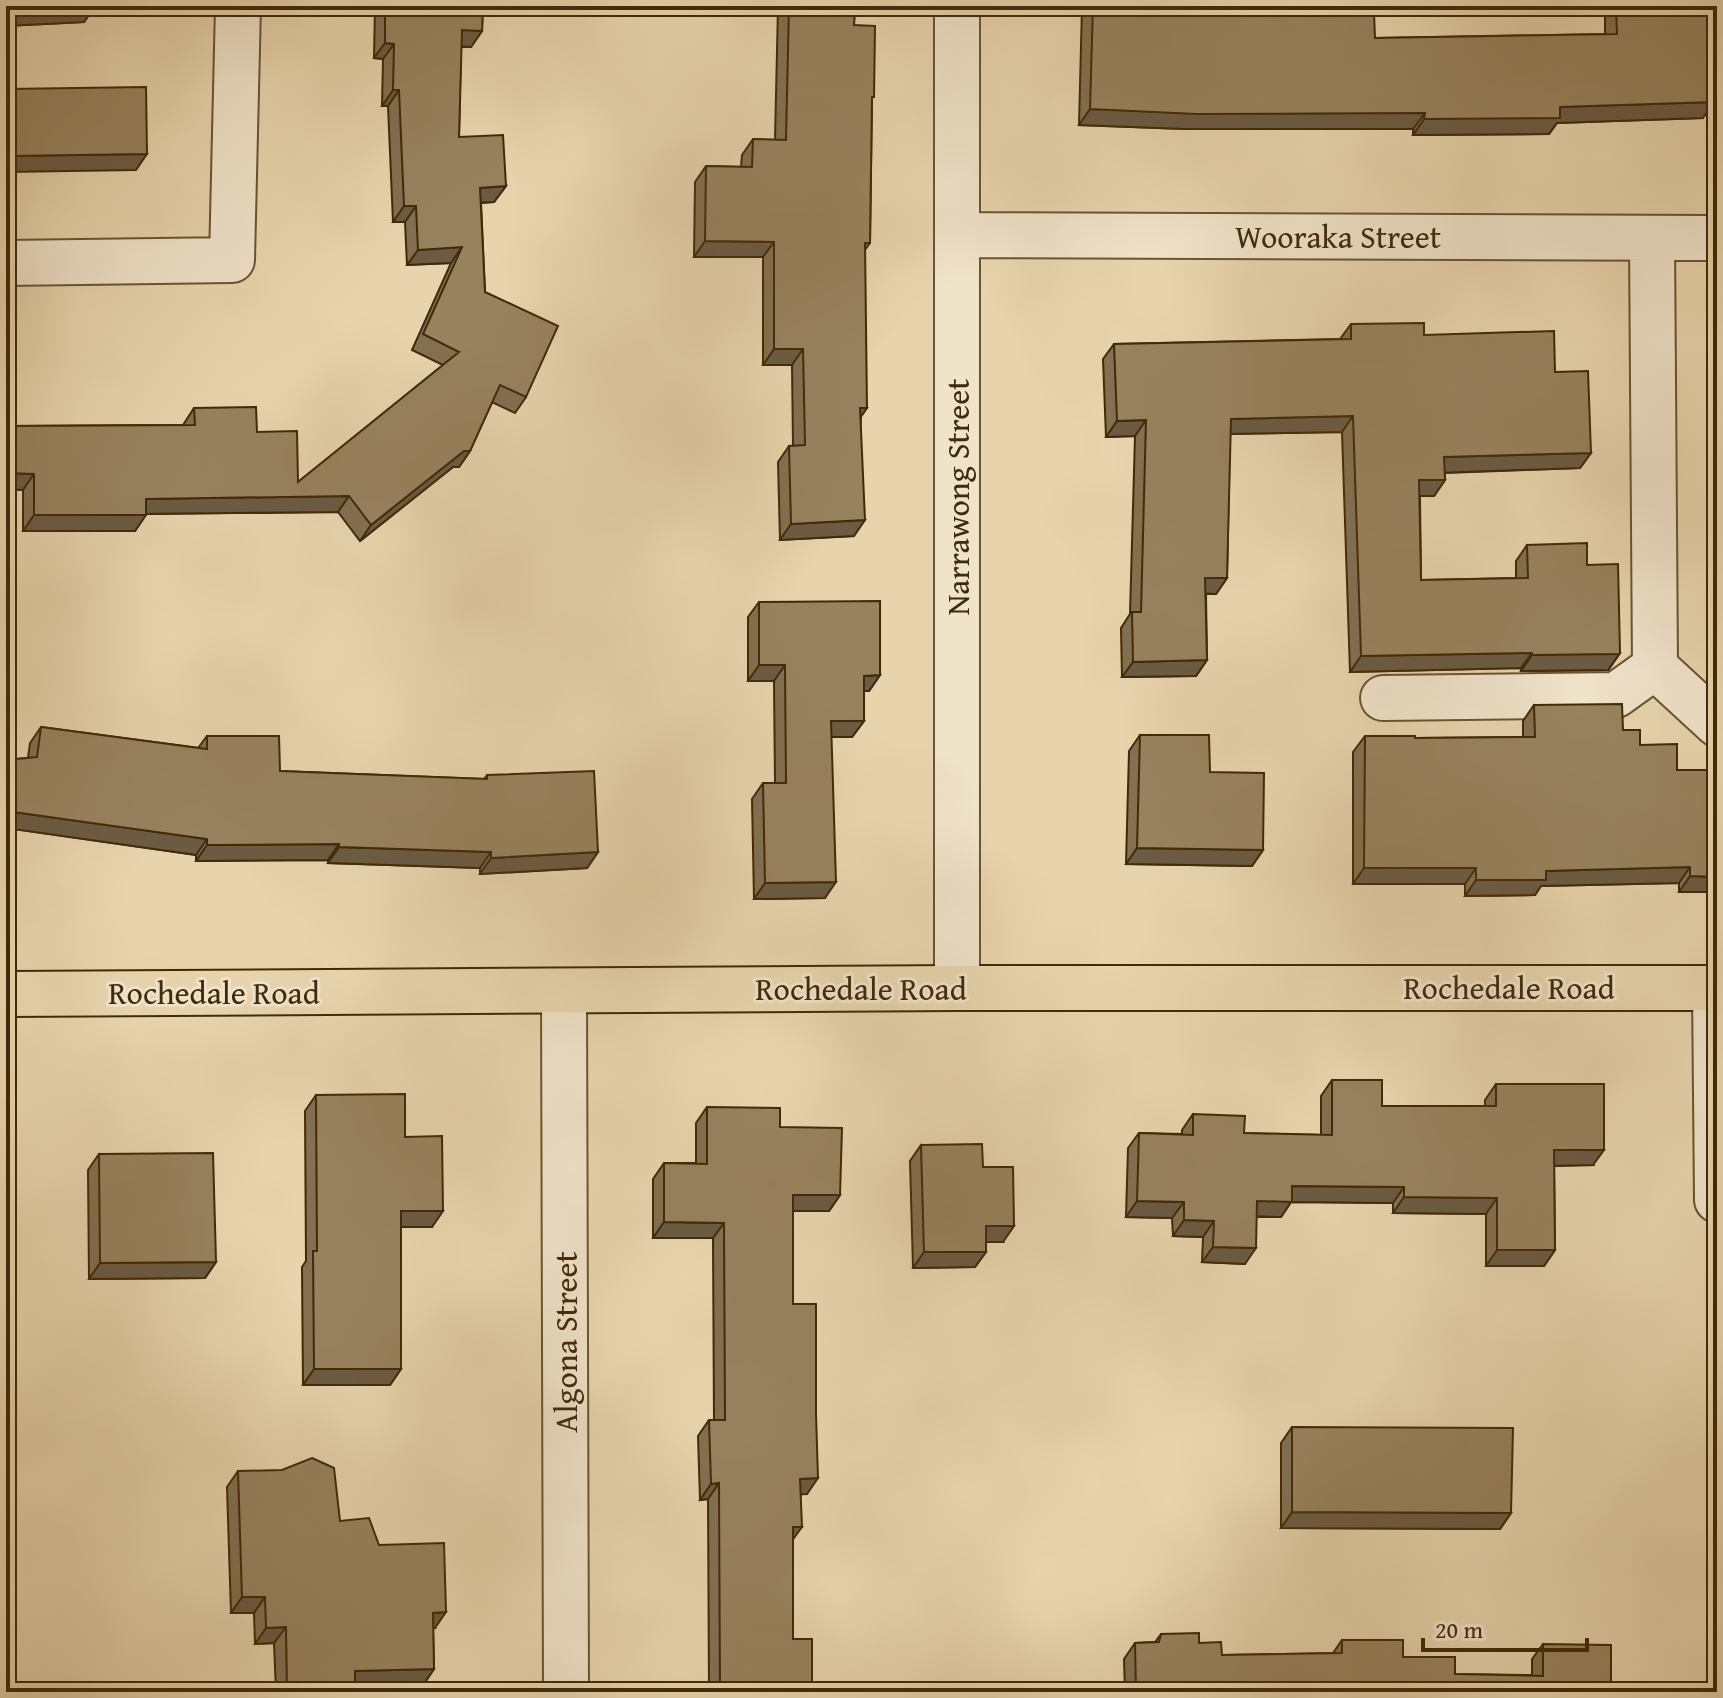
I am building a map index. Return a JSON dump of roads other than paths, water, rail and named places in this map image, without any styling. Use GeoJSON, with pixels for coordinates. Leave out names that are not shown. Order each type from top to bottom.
{"type":"FeatureCollection","features":[{"type":"Feature","properties":{"kind":"main road","name":"Rochedale Road"},"geometry":{"type":"LineString","coordinates":[[6,994],[957,988],[1716,988]]}},
{"type":"Feature","properties":{"kind":"street"},"geometry":{"type":"LineString","coordinates":[[6,263],[232,260],[238,6]]}},
{"type":"Feature","properties":{"kind":"street","name":"Narrawong Street"},"geometry":{"type":"LineString","coordinates":[[957,6],[957,988]]}},
{"type":"Feature","properties":{"kind":"street","name":"Wooraka Street"},"geometry":{"type":"LineString","coordinates":[[958,235],[1717,237]]}},
{"type":"Feature","properties":{"kind":"street"},"geometry":{"type":"LineString","coordinates":[[1652,238],[1655,667],[1717,724]]}},
{"type":"Feature","properties":{"kind":"street"},"geometry":{"type":"LineString","coordinates":[[1383,698],[1616,695],[1655,667]]}},
{"type":"Feature","properties":{"kind":"street"},"geometry":{"type":"LineString","coordinates":[[1716,988],[1717,1200]]}},
{"type":"Feature","properties":{"kind":"street","name":"Algona Street"},"geometry":{"type":"LineString","coordinates":[[564,991],[566,1692]]}}]}
